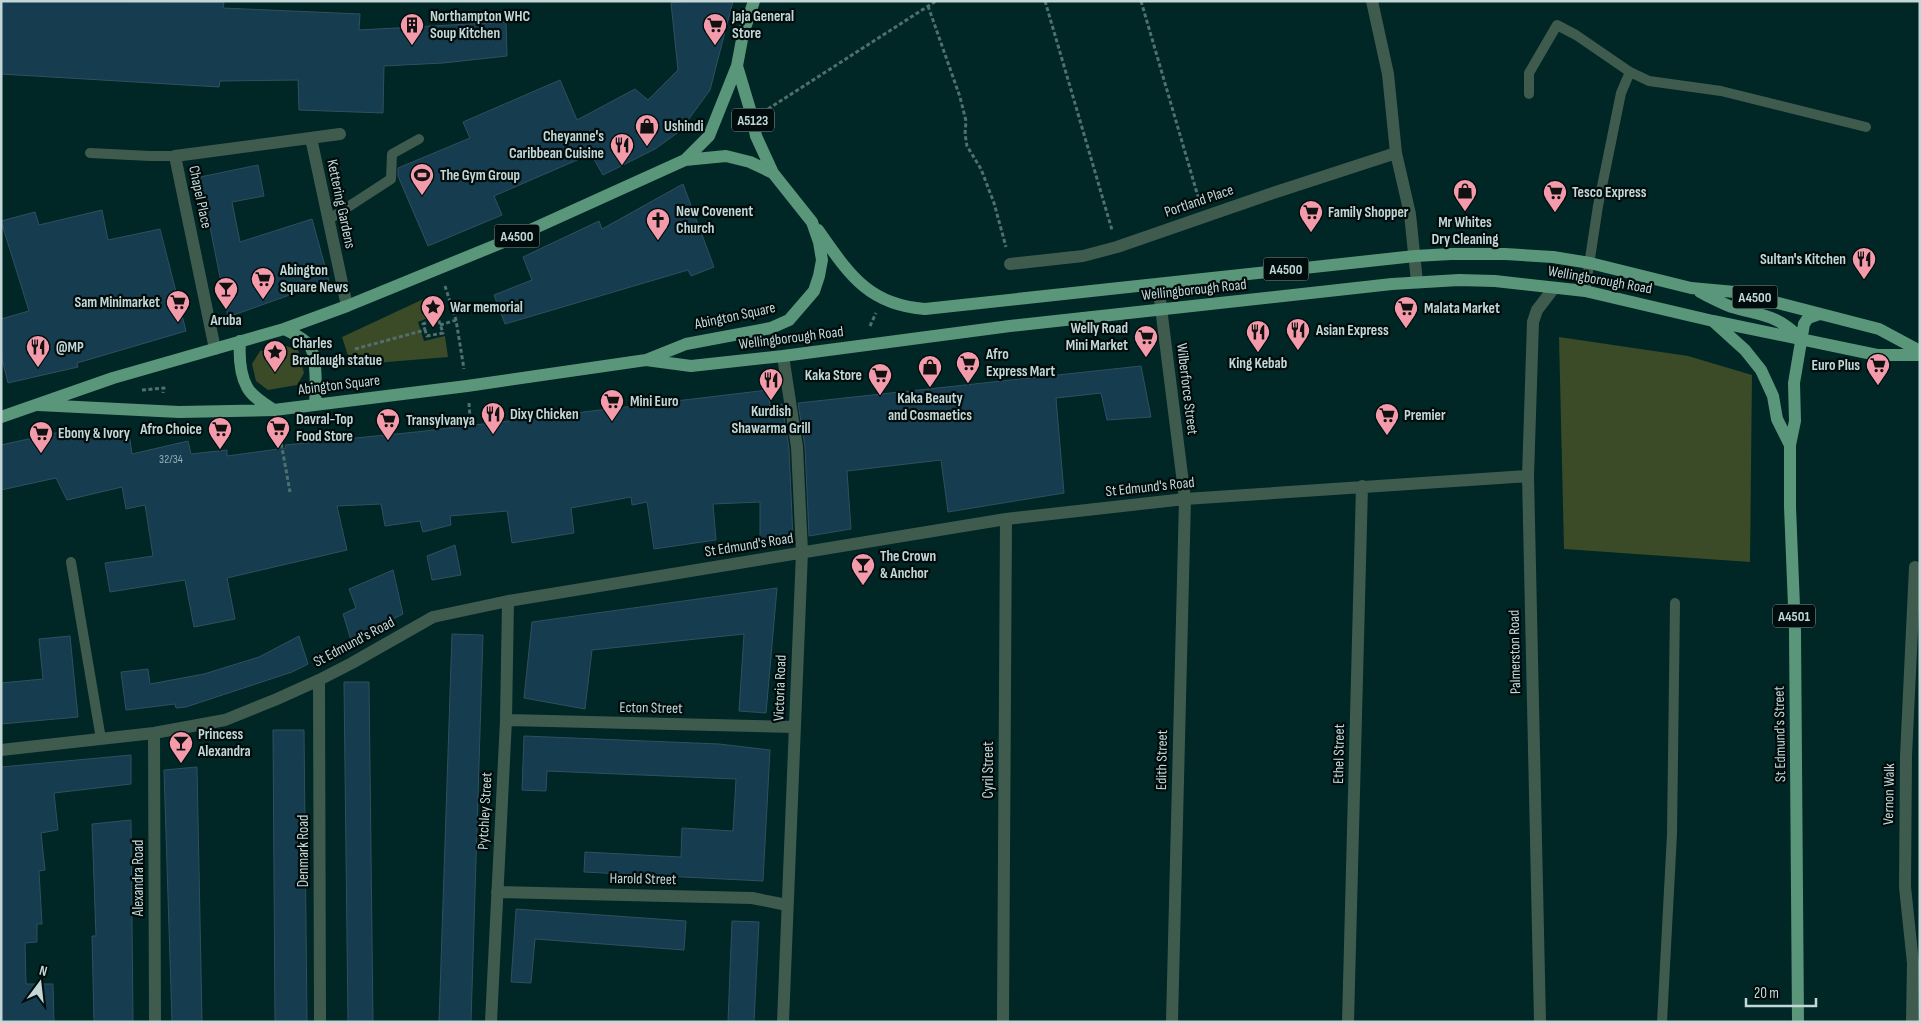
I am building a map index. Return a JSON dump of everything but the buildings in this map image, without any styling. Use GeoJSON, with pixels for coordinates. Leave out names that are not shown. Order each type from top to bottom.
{"type":"FeatureCollection","features":[{"type":"Feature","properties":{"kind":"main road","name":"A5123"},"geometry":{"type":"LineString","coordinates":[[685,160],[709,136],[737,66],[743,34],[754,1]]}},
{"type":"Feature","properties":{"kind":"main road","name":"A5123"},"geometry":{"type":"LineString","coordinates":[[737,66],[756,136],[773,173]]}},
{"type":"Feature","properties":{"kind":"main road","name":"Abington Square"},"geometry":{"type":"LineString","coordinates":[[1,418],[113,378],[284,329],[347,306],[438,267],[506,241],[685,160],[726,156],[750,162],[773,173],[812,222],[819,242],[822,260],[814,290],[789,320],[771,328],[686,344],[646,360],[467,386],[274,410],[179,412],[38,405]]}},
{"type":"Feature","properties":{"kind":"main road","name":"Wellingborough Road"},"geometry":{"type":"LineString","coordinates":[[812,222],[847,271],[868,290],[883,300],[906,308],[925,309],[1415,256],[1506,254],[1552,257],[1590,263],[1691,288],[1735,292],[1879,329],[1920,351]]}},
{"type":"Feature","properties":{"kind":"main road","name":"Wellingborough Road"},"geometry":{"type":"LineString","coordinates":[[646,360],[691,366],[784,356],[972,330],[1161,309],[1417,282],[1495,281],[1585,291],[1713,321],[1877,355],[1920,355]]}},
{"type":"Feature","properties":{"kind":"main road","name":"Wellingborough Road"},"geometry":{"type":"LineString","coordinates":[[1691,288],[1730,306],[1780,320],[1802,339]]}},
{"type":"Feature","properties":{"kind":"main road","name":"St Edmund's Street"},"geometry":{"type":"LineString","coordinates":[[1798,1022],[1795,641],[1790,507],[1790,445],[1795,421],[1794,384],[1804,324],[1808,318],[1819,314]]}},
{"type":"Feature","properties":{"kind":"main road","name":"St Edmund's Street"},"geometry":{"type":"LineString","coordinates":[[1713,321],[1745,350],[1761,370],[1773,396],[1777,419],[1790,445]]}},
{"type":"Feature","properties":{"kind":"main road"},"geometry":{"type":"LineString","coordinates":[[284,329],[299,336],[310,347],[317,382],[315,404]]}},
{"type":"Feature","properties":{"kind":"main road"},"geometry":{"type":"LineString","coordinates":[[240,341],[239,359],[247,388],[259,400],[274,410]]}},
{"type":"Feature","properties":{"kind":"street"},"geometry":{"type":"LineString","coordinates":[[1372,1],[1388,74],[1396,153],[1410,214],[1417,282]]}},
{"type":"Feature","properties":{"kind":"street","name":"Chapel Place"},"geometry":{"type":"LineString","coordinates":[[215,349],[175,156],[340,134]]}},
{"type":"Feature","properties":{"kind":"street","name":"Kettering Gardens"},"geometry":{"type":"LineString","coordinates":[[310,138],[347,306]]}},
{"type":"Feature","properties":{"kind":"street","name":"Portland Place"},"geometry":{"type":"LineString","coordinates":[[1010,264],[1083,256],[1117,247],[1396,153]]}},
{"type":"Feature","properties":{"kind":"street","name":"Wilberforce Street"},"geometry":{"type":"LineString","coordinates":[[1158,284],[1185,499]]}},
{"type":"Feature","properties":{"kind":"street","name":"Palmerston Road"},"geometry":{"type":"LineString","coordinates":[[1540,1022],[1528,476],[1533,322],[1537,310],[1554,288]]}},
{"type":"Feature","properties":{"kind":"street","name":"Victoria Road"},"geometry":{"type":"LineString","coordinates":[[783,1022],[802,552],[798,447],[784,356]]}},
{"type":"Feature","properties":{"kind":"street","name":"St Edmund's Road"},"geometry":{"type":"LineString","coordinates":[[1,750],[154,733],[225,720],[276,700],[319,680],[433,617],[508,601],[1006,519],[1185,499],[1528,476]]}},
{"type":"Feature","properties":{"kind":"street","name":"Ethel Street"},"geometry":{"type":"LineString","coordinates":[[1348,1022],[1362,486]]}},
{"type":"Feature","properties":{"kind":"street","name":"Edith Street"},"geometry":{"type":"LineString","coordinates":[[1172,1022],[1185,499]]}},
{"type":"Feature","properties":{"kind":"street","name":"Cyril Street"},"geometry":{"type":"LineString","coordinates":[[1003,1022],[1006,519]]}},
{"type":"Feature","properties":{"kind":"street","name":"Vernon Walk"},"geometry":{"type":"LineString","coordinates":[[1912,1022],[1913,963],[1904,887],[1906,756],[1915,567]]}},
{"type":"Feature","properties":{"kind":"street","name":"Pytchley Street"},"geometry":{"type":"LineString","coordinates":[[491,1022],[506,720],[508,601]]}},
{"type":"Feature","properties":{"kind":"street","name":"Denmark Road"},"geometry":{"type":"LineString","coordinates":[[319,680],[320,1022]]}},
{"type":"Feature","properties":{"kind":"street","name":"Ecton Street"},"geometry":{"type":"LineString","coordinates":[[506,720],[795,727]]}},
{"type":"Feature","properties":{"kind":"street","name":"Alexandra Road"},"geometry":{"type":"LineString","coordinates":[[154,733],[155,1022]]}},
{"type":"Feature","properties":{"kind":"street","name":"Harold Street"},"geometry":{"type":"LineString","coordinates":[[497,892],[752,898],[788,905]]}},
{"type":"Feature","properties":{"kind":"lane"},"geometry":{"type":"LineString","coordinates":[[1529,94],[1529,73],[1557,25],[1630,72],[1649,81],[1721,91],[1866,127]]}},
{"type":"Feature","properties":{"kind":"lane"},"geometry":{"type":"LineString","coordinates":[[1585,291],[1598,206],[1621,93],[1630,72]]}},
{"type":"Feature","properties":{"kind":"lane"},"geometry":{"type":"LineString","coordinates":[[328,220],[391,179],[392,154],[419,139]]}},
{"type":"Feature","properties":{"kind":"lane"},"geometry":{"type":"LineString","coordinates":[[90,153],[175,156]]}},
{"type":"Feature","properties":{"kind":"lane"},"geometry":{"type":"LineString","coordinates":[[71,562],[101,739]]}},
{"type":"Feature","properties":{"kind":"lane"},"geometry":{"type":"LineString","coordinates":[[1662,1022],[1672,834],[1675,603]]}},
{"type":"Feature","properties":{"kind":"path"},"geometry":{"type":"LineString","coordinates":[[768,109],[936,1]]}},
{"type":"Feature","properties":{"kind":"path"},"geometry":{"type":"LineString","coordinates":[[1045,1],[1117,247]]}},
{"type":"Feature","properties":{"kind":"path"},"geometry":{"type":"LineString","coordinates":[[1141,1],[1204,217]]}},
{"type":"Feature","properties":{"kind":"path"},"geometry":{"type":"LineString","coordinates":[[928,6],[960,97],[966,122],[967,146],[981,169],[994,203],[1010,264]]}},
{"type":"Feature","properties":{"kind":"path"},"geometry":{"type":"LineString","coordinates":[[438,267],[456,320],[467,386],[470,418]]}},
{"type":"Feature","properties":{"kind":"path"},"geometry":{"type":"LineString","coordinates":[[438,318],[443,333],[427,336],[425,330],[423,324],[438,318]]}},
{"type":"Feature","properties":{"kind":"path"},"geometry":{"type":"LineString","coordinates":[[440,325],[456,320]]}},
{"type":"Feature","properties":{"kind":"path"},"geometry":{"type":"LineString","coordinates":[[354,349],[425,330]]}},
{"type":"Feature","properties":{"kind":"path"},"geometry":{"type":"LineString","coordinates":[[138,388],[139,390],[164,388],[164,396]]}},
{"type":"Feature","properties":{"kind":"path"},"geometry":{"type":"LineString","coordinates":[[279,431],[290,492]]}},
{"type":"Feature","properties":{"kind":"green space"},"geometry":{"type":"Polygon","coordinates":[[[430,296],[438,314],[418,322],[424,341],[445,336],[448,357],[351,365],[342,337],[430,296]]]}},
{"type":"Feature","properties":{"kind":"green space"},"geometry":{"type":"Polygon","coordinates":[[[1559,337],[1688,356],[1752,375],[1750,562],[1564,549],[1559,337]]]}},
{"type":"Feature","properties":{"kind":"green space"},"geometry":{"type":"Polygon","coordinates":[[[283,345],[298,350],[304,373],[297,385],[268,390],[256,381],[252,364],[260,351],[283,345]]]}},
{"type":"Feature","properties":{"kind":"place","name":"Northampton WHC Soup Kitchen"},"geometry":{"type":"Point","coordinates":[412,46]}},
{"type":"Feature","properties":{"kind":"place","name":"Jaja General Store"},"geometry":{"type":"Point","coordinates":[715,46]}},
{"type":"Feature","properties":{"kind":"place","name":"Ushindi"},"geometry":{"type":"Point","coordinates":[647,147]}},
{"type":"Feature","properties":{"kind":"place","name":"Cheyanne's Caribbean Cuisine"},"geometry":{"type":"Point","coordinates":[622,166]}},
{"type":"Feature","properties":{"kind":"place","name":"The Gym Group"},"geometry":{"type":"Point","coordinates":[422,196]}},
{"type":"Feature","properties":{"kind":"place","name":"Mr Whites Dry Cleaning"},"geometry":{"type":"Point","coordinates":[1465,212]}},
{"type":"Feature","properties":{"kind":"place","name":"Tesco Express"},"geometry":{"type":"Point","coordinates":[1555,213]}},
{"type":"Feature","properties":{"kind":"place","name":"Family Shopper"},"geometry":{"type":"Point","coordinates":[1311,233]}},
{"type":"Feature","properties":{"kind":"place","name":"New Covenent Church"},"geometry":{"type":"Point","coordinates":[658,241]}},
{"type":"Feature","properties":{"kind":"place","name":"Sultan's Kitchen"},"geometry":{"type":"Point","coordinates":[1864,280]}},
{"type":"Feature","properties":{"kind":"place","name":"Abington Square News"},"geometry":{"type":"Point","coordinates":[263,300]}},
{"type":"Feature","properties":{"kind":"place","name":"Aruba"},"geometry":{"type":"Point","coordinates":[226,310]}},
{"type":"Feature","properties":{"kind":"place","name":"Sam Minimarket"},"geometry":{"type":"Point","coordinates":[178,323]}},
{"type":"Feature","properties":{"kind":"place","name":"War memorial"},"geometry":{"type":"Point","coordinates":[433,328]}},
{"type":"Feature","properties":{"kind":"place","name":"Malata Market"},"geometry":{"type":"Point","coordinates":[1406,329]}},
{"type":"Feature","properties":{"kind":"place","name":"Asian Express"},"geometry":{"type":"Point","coordinates":[1298,351]}},
{"type":"Feature","properties":{"kind":"place","name":"King Kebab"},"geometry":{"type":"Point","coordinates":[1258,353]}},
{"type":"Feature","properties":{"kind":"place","name":"Welly Road Mini Market"},"geometry":{"type":"Point","coordinates":[1146,358]}},
{"type":"Feature","properties":{"kind":"place","name":"@MP"},"geometry":{"type":"Point","coordinates":[38,368]}},
{"type":"Feature","properties":{"kind":"place","name":"Charles Bradlaugh statue"},"geometry":{"type":"Point","coordinates":[275,373]}},
{"type":"Feature","properties":{"kind":"place","name":"Afro Express Mart"},"geometry":{"type":"Point","coordinates":[968,384]}},
{"type":"Feature","properties":{"kind":"place","name":"Euro Plus"},"geometry":{"type":"Point","coordinates":[1878,386]}},
{"type":"Feature","properties":{"kind":"place","name":"Kaka Beauty and Cosmaetics"},"geometry":{"type":"Point","coordinates":[930,388]}},
{"type":"Feature","properties":{"kind":"place","name":"Kaka Store"},"geometry":{"type":"Point","coordinates":[880,396]}},
{"type":"Feature","properties":{"kind":"place","name":"Kurdish Shawarma Grill"},"geometry":{"type":"Point","coordinates":[771,401]}},
{"type":"Feature","properties":{"kind":"place","name":"Mini Euro"},"geometry":{"type":"Point","coordinates":[612,422]}},
{"type":"Feature","properties":{"kind":"place","name":"Dixy Chicken"},"geometry":{"type":"Point","coordinates":[493,435]}},
{"type":"Feature","properties":{"kind":"place","name":"Premier"},"geometry":{"type":"Point","coordinates":[1387,436]}},
{"type":"Feature","properties":{"kind":"place","name":"Transylvanya"},"geometry":{"type":"Point","coordinates":[388,441]}},
{"type":"Feature","properties":{"kind":"place","name":"Davral-Top Food Store"},"geometry":{"type":"Point","coordinates":[278,449]}},
{"type":"Feature","properties":{"kind":"place","name":"Afro Choice"},"geometry":{"type":"Point","coordinates":[220,450]}},
{"type":"Feature","properties":{"kind":"place","name":"Ebony & Ivory"},"geometry":{"type":"Point","coordinates":[41,454]}},
{"type":"Feature","properties":{"kind":"place","name":"The Crown & Anchor"},"geometry":{"type":"Point","coordinates":[863,586]}},
{"type":"Feature","properties":{"kind":"place","name":"Princess Alexandra"},"geometry":{"type":"Point","coordinates":[181,764]}}]}
